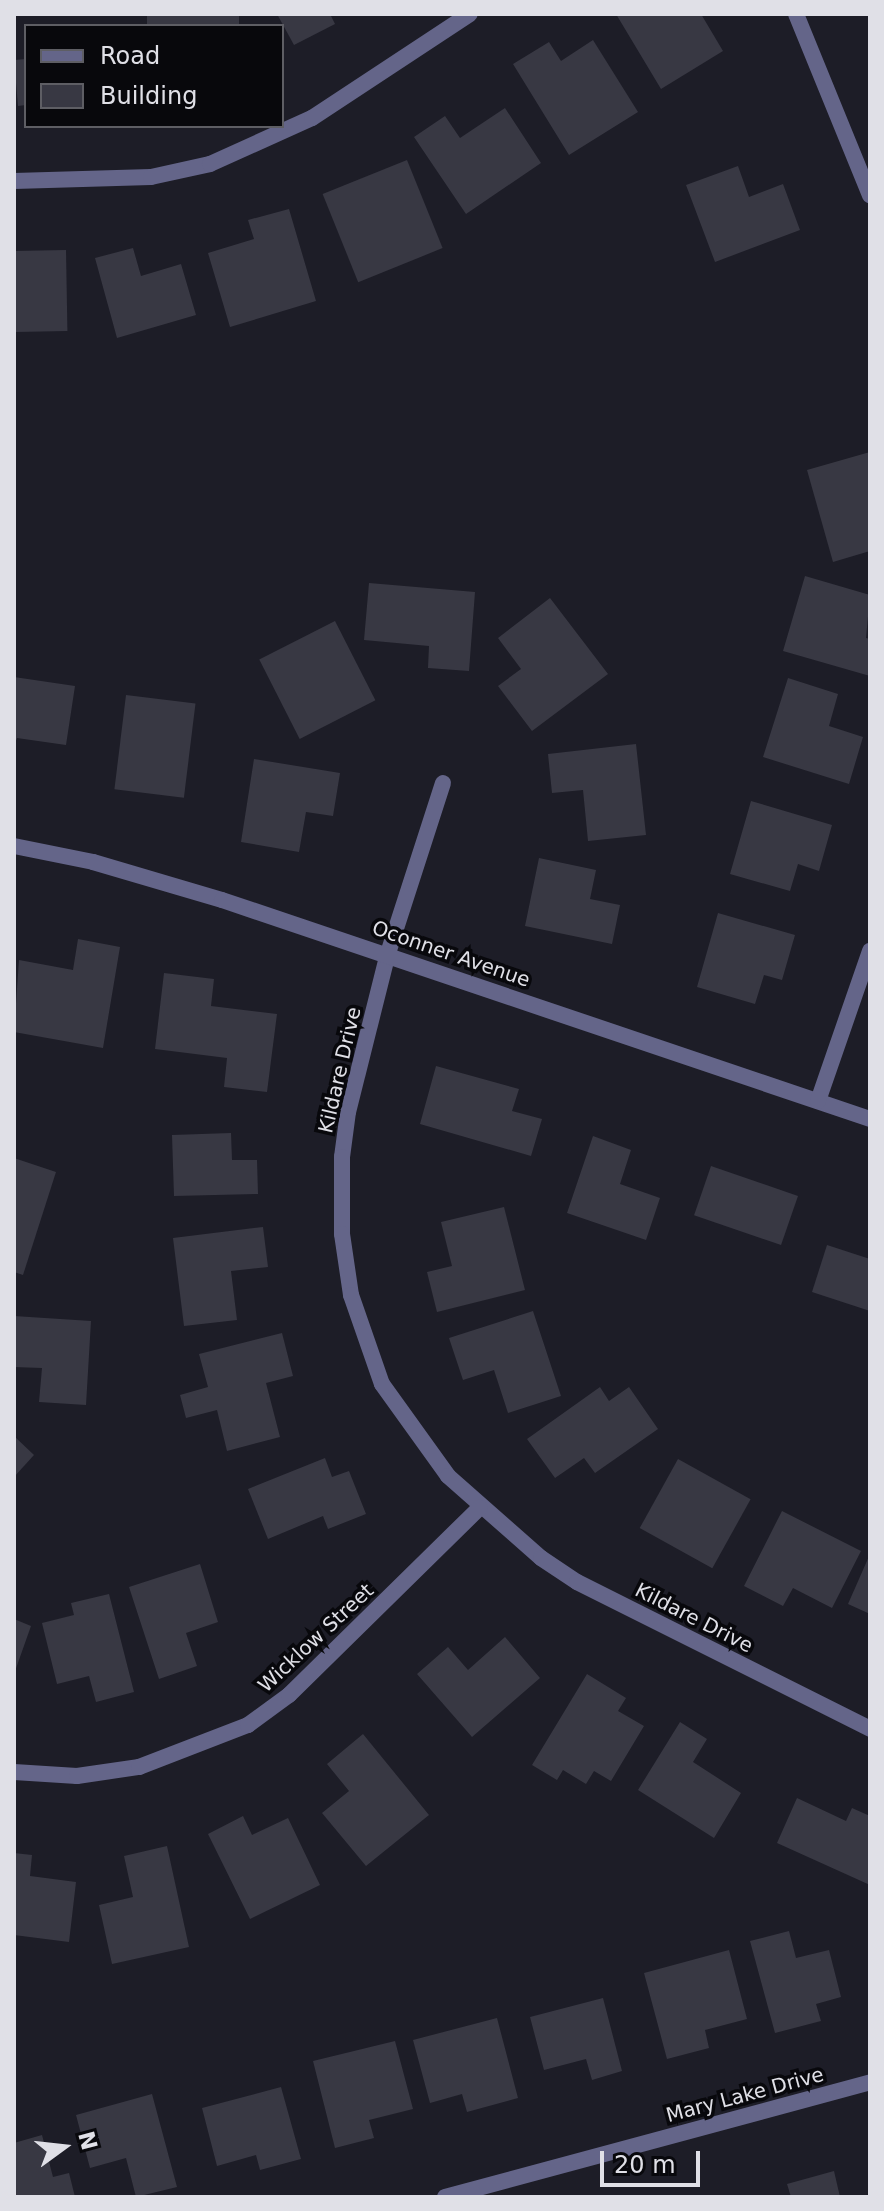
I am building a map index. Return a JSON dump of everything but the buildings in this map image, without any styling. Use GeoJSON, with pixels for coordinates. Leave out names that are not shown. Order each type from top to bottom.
{"type":"FeatureCollection","features":[{"type":"Feature","properties":{"kind":"street"},"geometry":{"type":"LineString","coordinates":[[14,181],[151,177],[224,159],[312,118],[470,14]]}},
{"type":"Feature","properties":{"kind":"street"},"geometry":{"type":"LineString","coordinates":[[796,14],[870,195]]}},
{"type":"Feature","properties":{"kind":"street","name":"Kildare Drive"},"geometry":{"type":"LineString","coordinates":[[443,783],[388,953],[346,1127],[341,1197],[346,1270],[358,1322],[382,1384],[422,1445],[479,1508],[577,1582],[870,1729]]}},
{"type":"Feature","properties":{"kind":"street","name":"Oconner Avenue"},"geometry":{"type":"LineString","coordinates":[[14,846],[93,862],[388,953],[870,1119]]}},
{"type":"Feature","properties":{"kind":"street"},"geometry":{"type":"LineString","coordinates":[[818,1101],[870,951]]}},
{"type":"Feature","properties":{"kind":"street","name":"Wicklow Street"},"geometry":{"type":"LineString","coordinates":[[14,1772],[77,1776],[139,1767],[248,1725],[289,1695],[479,1508]]}},
{"type":"Feature","properties":{"kind":"street","name":"Mary Lake Drive"},"geometry":{"type":"LineString","coordinates":[[445,2197],[870,2082]]}}]}
